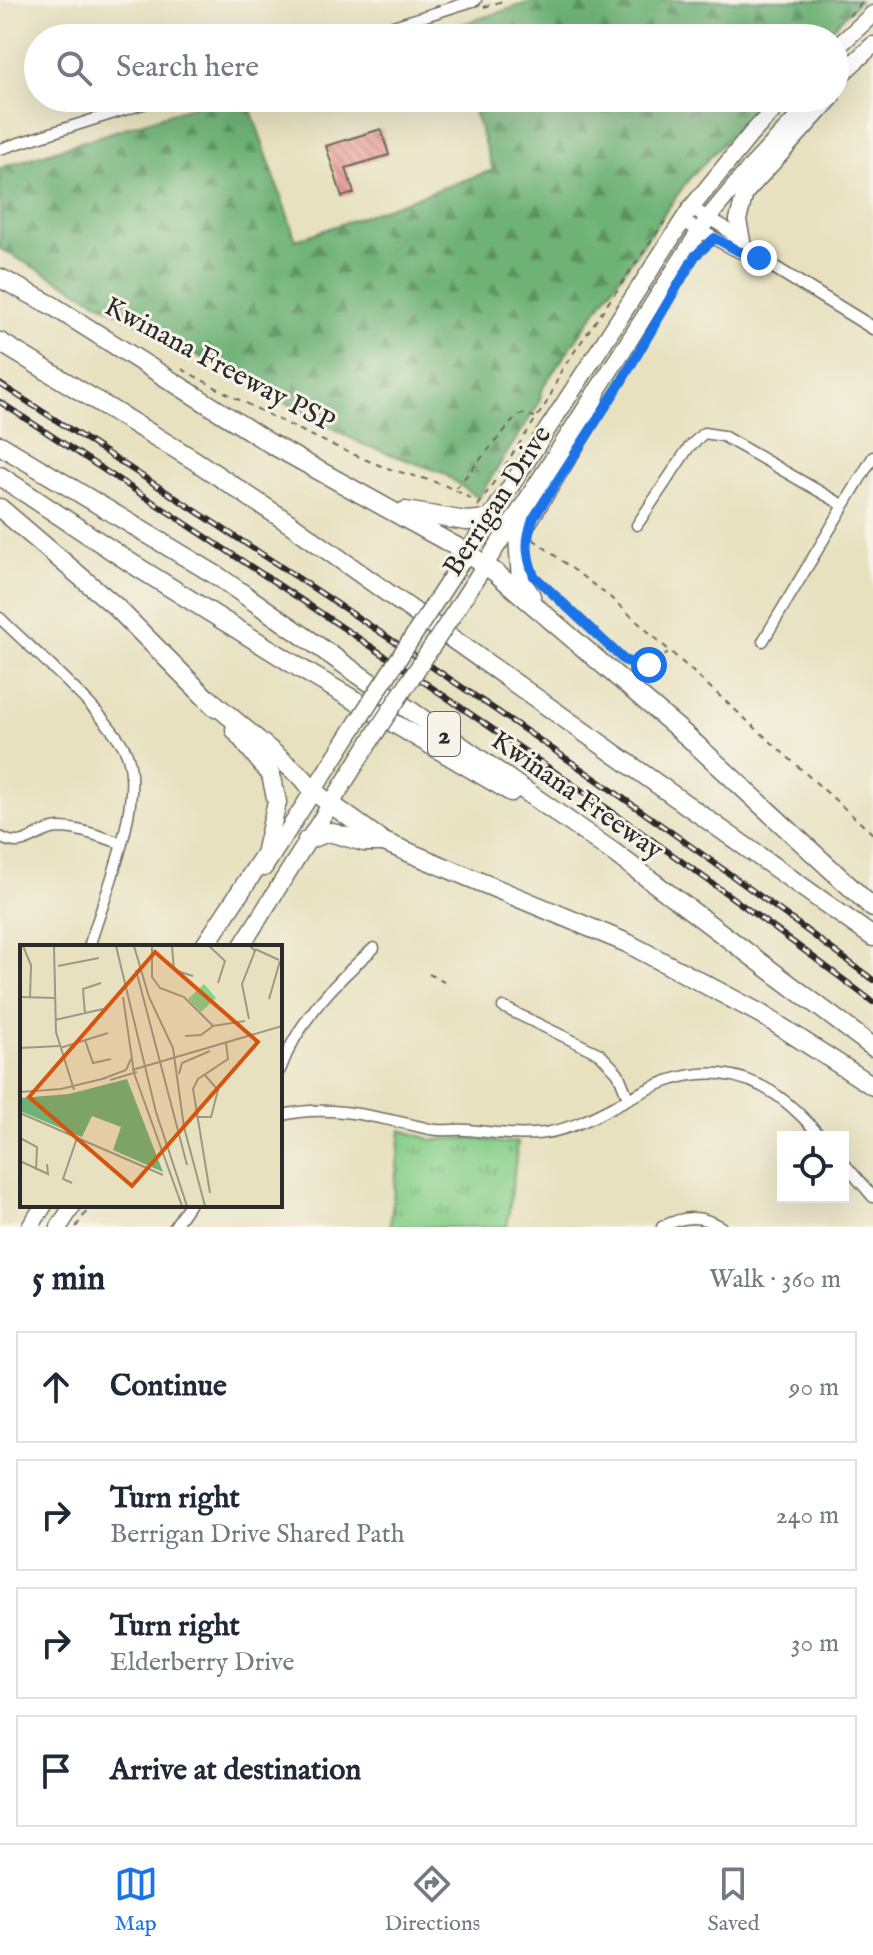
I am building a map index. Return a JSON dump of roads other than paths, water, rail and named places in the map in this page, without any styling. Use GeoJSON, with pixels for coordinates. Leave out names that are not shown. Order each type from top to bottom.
{"type":"FeatureCollection","features":[{"type":"Feature","properties":{"kind":"highway"},"geometry":{"type":"LineString","coordinates":[[0,278],[53,306],[271,444],[466,552],[542,611],[689,738],[873,908]]}},
{"type":"Feature","properties":{"kind":"highway"},"geometry":{"type":"LineString","coordinates":[[0,330],[79,380],[97,400]]}},
{"type":"Feature","properties":{"kind":"highway","name":"Kwinana Freeway"},"geometry":{"type":"LineString","coordinates":[[0,342],[194,460],[289,523],[873,937]]}},
{"type":"Feature","properties":{"kind":"highway"},"geometry":{"type":"LineString","coordinates":[[542,611],[521,580],[518,537],[604,395]]}},
{"type":"Feature","properties":{"kind":"highway","name":"Kwinana Freeway"},"geometry":{"type":"LineString","coordinates":[[0,445],[219,577],[565,818],[873,1047]]}},
{"type":"Feature","properties":{"kind":"highway"},"geometry":{"type":"LineString","coordinates":[[0,476],[131,563],[303,670],[487,780],[565,818]]}},
{"type":"Feature","properties":{"kind":"highway"},"geometry":{"type":"LineString","coordinates":[[386,507],[466,521],[490,519]]}},
{"type":"Feature","properties":{"kind":"highway"},"geometry":{"type":"LineString","coordinates":[[0,508],[115,606],[209,699],[303,778],[314,792],[384,842],[627,943],[761,1014],[873,1086]]}},
{"type":"Feature","properties":{"kind":"highway"},"geometry":{"type":"LineString","coordinates":[[205,945],[265,854],[277,802],[271,775],[209,699]]}},
{"type":"Feature","properties":{"kind":"highway"},"geometry":{"type":"LineString","coordinates":[[307,840],[329,832],[364,842],[384,842]]}},
{"type":"Feature","properties":{"kind":"main road"},"geometry":{"type":"LineString","coordinates":[[849,36],[873,14]]}},
{"type":"Feature","properties":{"kind":"main road"},"geometry":{"type":"LineString","coordinates":[[849,67],[873,45]]}},
{"type":"Feature","properties":{"kind":"main road"},"geometry":{"type":"LineString","coordinates":[[849,69],[853,63]]}},
{"type":"Feature","properties":{"kind":"main road","name":"Berrigan Drive"},"geometry":{"type":"LineString","coordinates":[[213,945],[687,214],[772,112]]}},
{"type":"Feature","properties":{"kind":"main road","name":"Berrigan Drive"},"geometry":{"type":"LineString","coordinates":[[242,945],[454,613],[604,395],[705,224],[748,170],[803,112]]}},
{"type":"Feature","properties":{"kind":"main road"},"geometry":{"type":"LineString","coordinates":[[742,241],[738,220],[745,193],[818,112]]}},
{"type":"Feature","properties":{"kind":"main road"},"geometry":{"type":"LineString","coordinates":[[30,1227],[43,1207]]}},
{"type":"Feature","properties":{"kind":"street"},"geometry":{"type":"LineString","coordinates":[[399,24],[470,1]]}},
{"type":"Feature","properties":{"kind":"street"},"geometry":{"type":"LineString","coordinates":[[0,149],[118,112]]}},
{"type":"Feature","properties":{"kind":"street"},"geometry":{"type":"LineString","coordinates":[[687,214],[742,241],[759,258]]}},
{"type":"Feature","properties":{"kind":"street"},"geometry":{"type":"LineString","coordinates":[[705,224],[738,251],[759,258],[873,328]]}},
{"type":"Feature","properties":{"kind":"street"},"geometry":{"type":"LineString","coordinates":[[637,525],[689,447],[704,433],[723,436],[843,505]]}},
{"type":"Feature","properties":{"kind":"street"},"geometry":{"type":"LineString","coordinates":[[763,641],[873,457]]}},
{"type":"Feature","properties":{"kind":"street"},"geometry":{"type":"LineString","coordinates":[[0,618],[112,729],[128,756],[132,798],[90,945]]}},
{"type":"Feature","properties":{"kind":"street"},"geometry":{"type":"LineString","coordinates":[[0,837],[9,842],[22,843],[54,828],[71,829],[121,843]]}},
{"type":"Feature","properties":{"kind":"street"},"geometry":{"type":"LineString","coordinates":[[282,1066],[303,1022],[374,948]]}},
{"type":"Feature","properties":{"kind":"street"},"geometry":{"type":"LineString","coordinates":[[503,1007],[600,1054],[618,1073],[628,1098]]}},
{"type":"Feature","properties":{"kind":"street"},"geometry":{"type":"LineString","coordinates":[[282,1115],[314,1110],[406,1122],[446,1131],[497,1135],[545,1133],[567,1127],[670,1078],[697,1073],[744,1078],[765,1086],[784,1098],[815,1131]]}},
{"type":"Feature","properties":{"kind":"street"},"geometry":{"type":"LineString","coordinates":[[849,1169],[873,1197]]}},
{"type":"Feature","properties":{"kind":"street"},"geometry":{"type":"LineString","coordinates":[[174,1227],[188,1207]]}},
{"type":"Feature","properties":{"kind":"street"},"geometry":{"type":"LineString","coordinates":[[662,1227],[675,1220],[696,1217],[721,1227]]}},
{"type":"Feature","properties":{"kind":"railway"},"geometry":{"type":"LineString","coordinates":[[0,384],[332,600],[551,748],[873,980]]}},
{"type":"Feature","properties":{"kind":"railway"},"geometry":{"type":"LineString","coordinates":[[0,402],[332,620],[551,769],[873,1002]]}}]}
